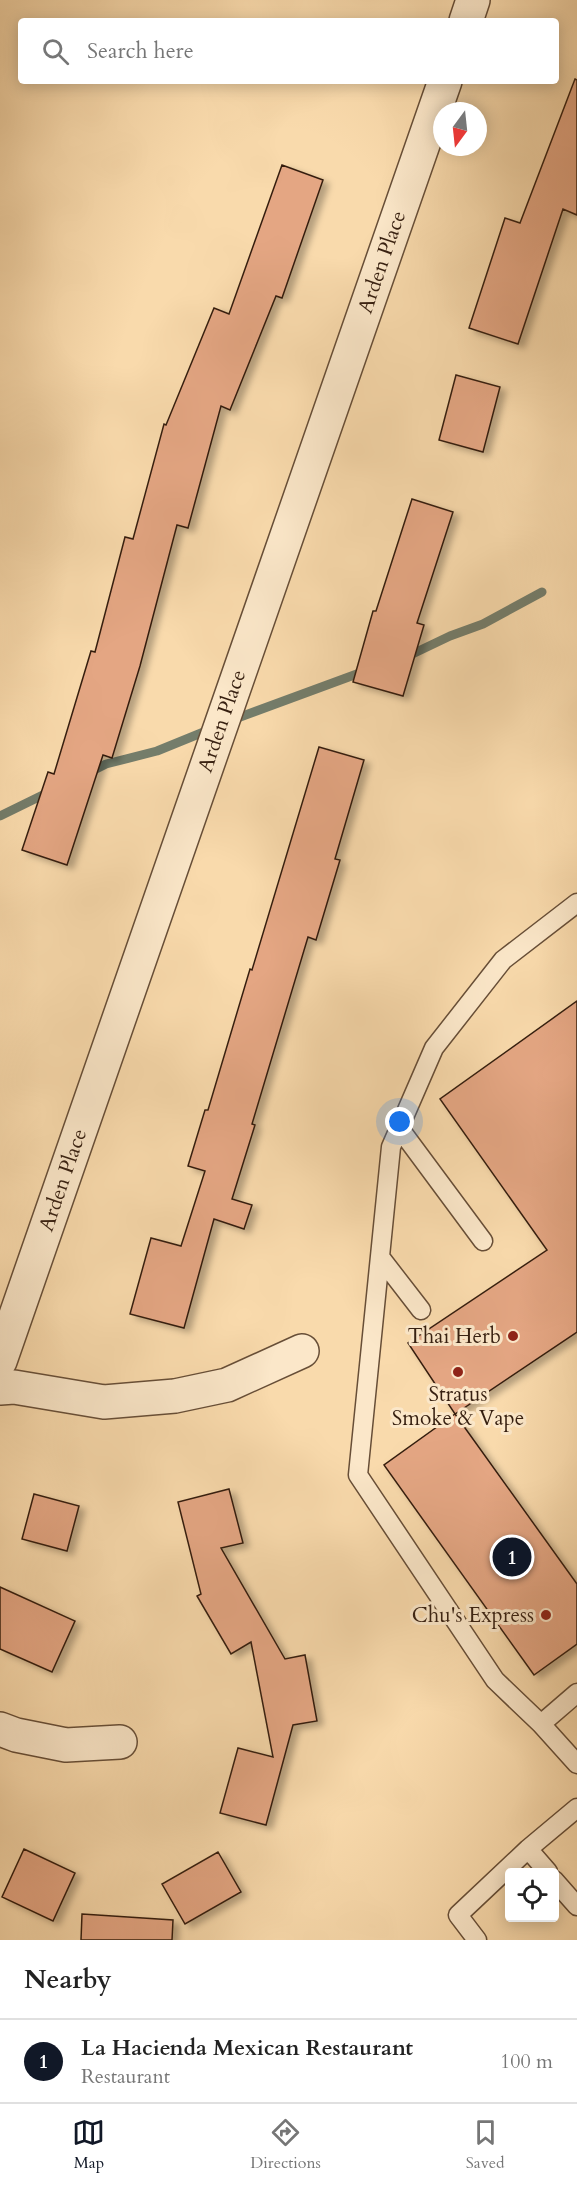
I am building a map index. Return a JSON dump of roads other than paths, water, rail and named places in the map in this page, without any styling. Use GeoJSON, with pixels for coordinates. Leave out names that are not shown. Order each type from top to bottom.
{"type":"FeatureCollection","features":[{"type":"Feature","properties":{"kind":"street","name":"Arden Place"},"geometry":{"type":"LineString","coordinates":[[0,1361],[444,84]]}},
{"type":"Feature","properties":{"kind":"street"},"geometry":{"type":"LineString","coordinates":[[0,1388],[14,1387],[104,1402],[175,1396],[227,1385],[302,1352]]}},
{"type":"Feature","properties":{"kind":"street"},"geometry":{"type":"LineString","coordinates":[[0,1729],[16,1735],[66,1745],[120,1742]]}},
{"type":"Feature","properties":{"kind":"lane"},"geometry":{"type":"LineString","coordinates":[[577,903],[503,960],[434,1048],[392,1148],[358,1475],[495,1680],[541,1724],[577,1764]]}},
{"type":"Feature","properties":{"kind":"lane"},"geometry":{"type":"LineString","coordinates":[[400,1128],[483,1241]]}},
{"type":"Feature","properties":{"kind":"lane"},"geometry":{"type":"LineString","coordinates":[[380,1257],[421,1311]]}},
{"type":"Feature","properties":{"kind":"lane"},"geometry":{"type":"LineString","coordinates":[[541,1724],[577,1693]]}},
{"type":"Feature","properties":{"kind":"lane"},"geometry":{"type":"LineString","coordinates":[[477,1940],[458,1915],[528,1849],[577,1808]]}},
{"type":"Feature","properties":{"kind":"lane"},"geometry":{"type":"LineString","coordinates":[[528,1849],[545,1868]]}},
{"type":"Feature","properties":{"kind":"lane"},"geometry":{"type":"LineString","coordinates":[[559,1885],[577,1906]]}},
{"type":"Feature","properties":{"kind":"waterway"},"geometry":{"type":"LineString","coordinates":[[406,657],[450,636],[483,624],[542,592]]}},
{"type":"Feature","properties":{"kind":"waterway"},"geometry":{"type":"LineString","coordinates":[[232,720],[365,671]]}},
{"type":"Feature","properties":{"kind":"waterway"},"geometry":{"type":"LineString","coordinates":[[88,773],[106,764],[157,751],[211,729]]}},
{"type":"Feature","properties":{"kind":"waterway"},"geometry":{"type":"LineString","coordinates":[[0,816],[49,792]]}},
{"type":"Feature","properties":{"kind":"place","name":"Thai Herb"},"geometry":{"type":"Point","coordinates":[513,1336]}},
{"type":"Feature","properties":{"kind":"place","name":"Stratus Smoke & Vape"},"geometry":{"type":"Point","coordinates":[458,1372]}},
{"type":"Feature","properties":{"kind":"place","name":"La Hacienda Mexican Restaurant"},"geometry":{"type":"Point","coordinates":[512,1557]}},
{"type":"Feature","properties":{"kind":"place","name":"Chu's Express"},"geometry":{"type":"Point","coordinates":[546,1615]}}]}
